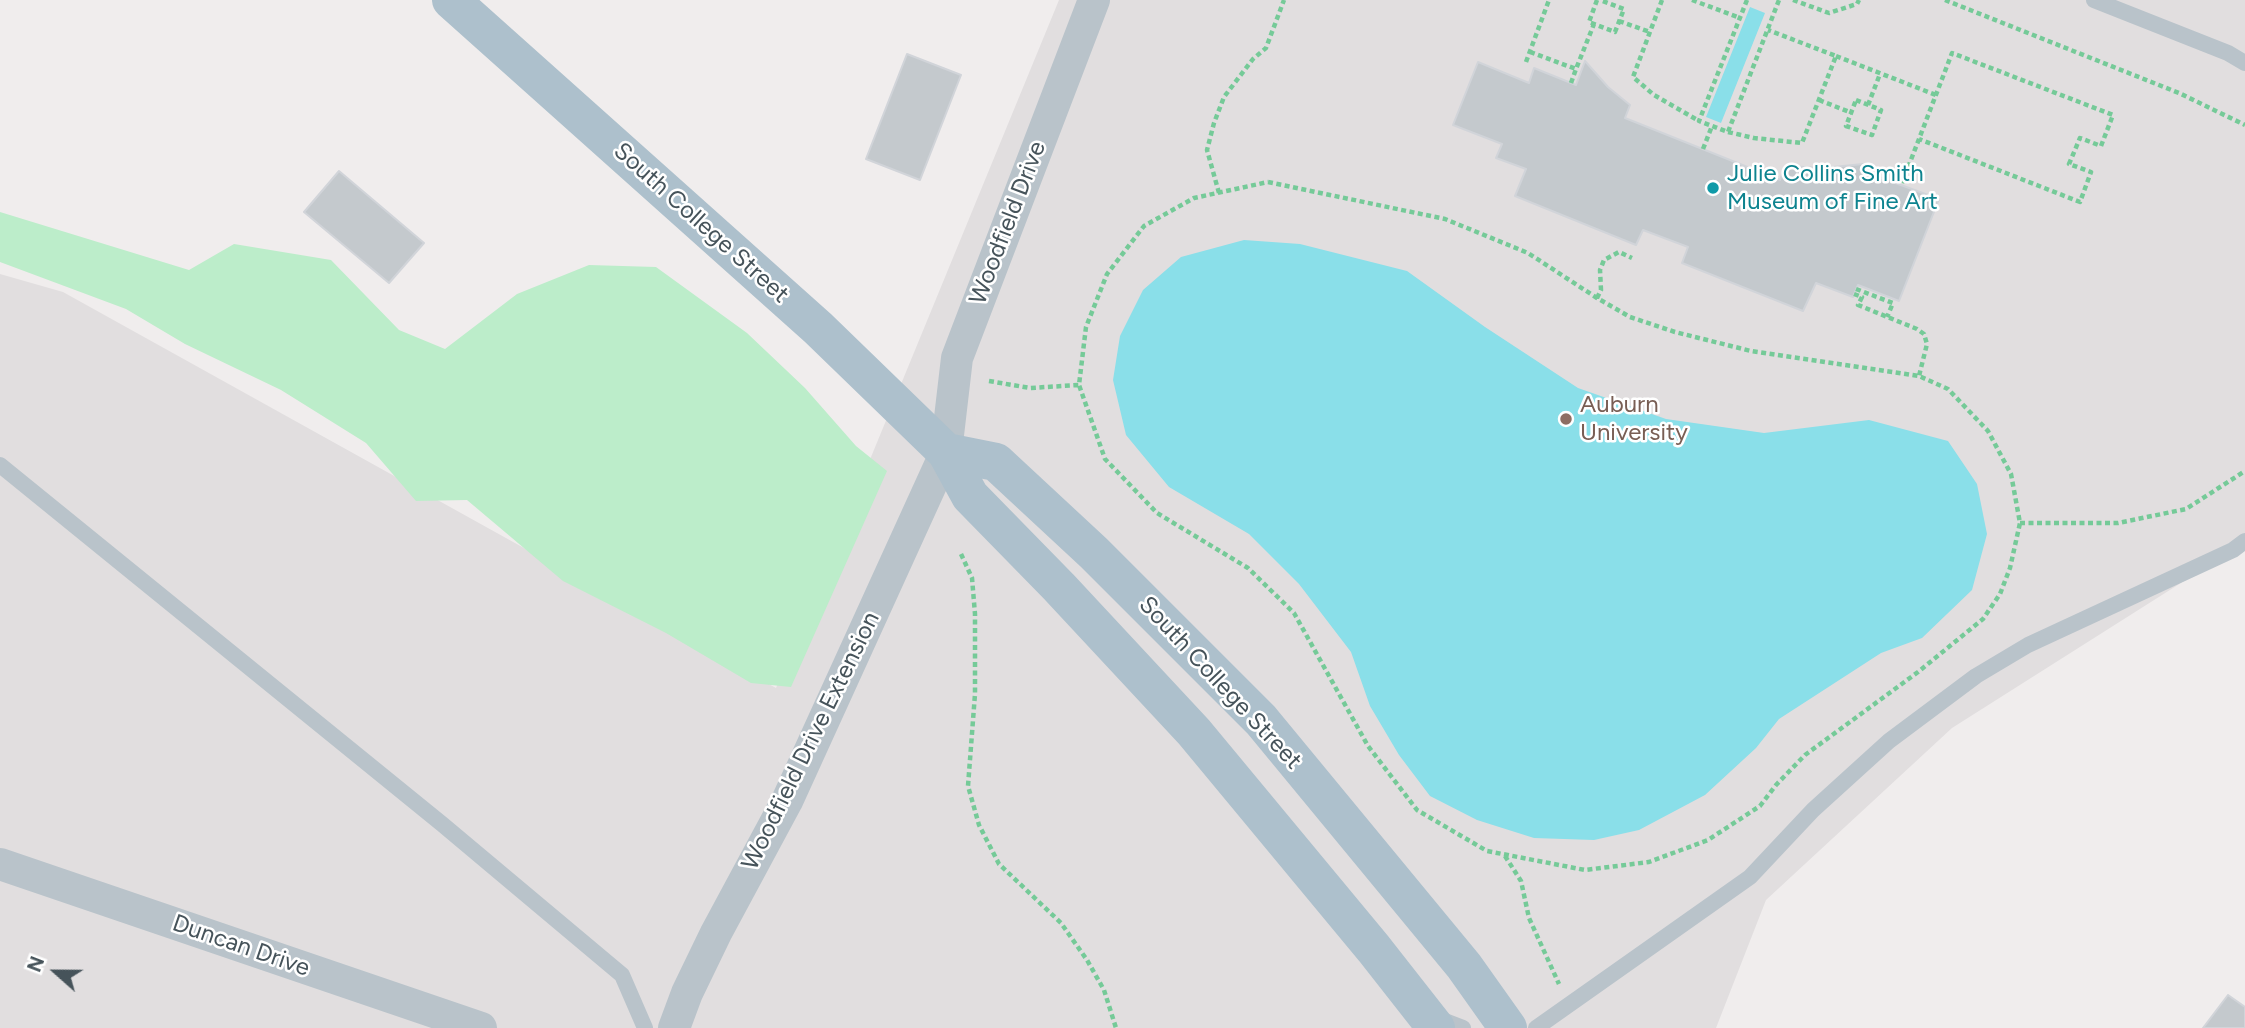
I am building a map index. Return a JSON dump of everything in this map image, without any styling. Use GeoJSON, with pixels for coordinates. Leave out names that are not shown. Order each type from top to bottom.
{"type":"FeatureCollection","features":[{"type":"Feature","properties":{"kind":"main road","name":"South College Street"},"geometry":{"type":"LineString","coordinates":[[451,0],[818,328],[946,452],[970,496],[1194,732],[1374,948],[1430,1021]]}},
{"type":"Feature","properties":{"kind":"main road","name":"South College Street"},"geometry":{"type":"LineString","coordinates":[[946,452],[996,462],[1094,553],[1261,720],[1464,966],[1508,1028]]}},
{"type":"Feature","properties":{"kind":"street","name":"Woodfield Drive"},"geometry":{"type":"LineString","coordinates":[[946,452],[957,358],[1094,0]]}},
{"type":"Feature","properties":{"kind":"street","name":"Woodfield Drive Extension"},"geometry":{"type":"LineString","coordinates":[[674,1028],[716,933],[787,801],[946,452]]}},
{"type":"Feature","properties":{"kind":"street","name":"Duncan Drive"},"geometry":{"type":"LineString","coordinates":[[0,864],[421,1018],[481,1028]]}},
{"type":"Feature","properties":{"kind":"lane"},"geometry":{"type":"LineString","coordinates":[[2094,0],[2228,53],[2245,63]]}},
{"type":"Feature","properties":{"kind":"lane"},"geometry":{"type":"LineString","coordinates":[[0,464],[622,975],[645,1028]]}},
{"type":"Feature","properties":{"kind":"lane"},"geometry":{"type":"LineString","coordinates":[[1536,1028],[1750,877],[1813,810],[1889,741],[1976,676],[2028,645],[2233,550],[2245,541]]}},
{"type":"Feature","properties":{"kind":"lane"},"geometry":{"type":"LineString","coordinates":[[1430,1021],[1463,1028]]}},
{"type":"Feature","properties":{"kind":"path"},"geometry":{"type":"LineString","coordinates":[[1219,193],[1207,150],[1214,123],[1224,97],[1266,48],[1284,0]]}},
{"type":"Feature","properties":{"kind":"path"},"geometry":{"type":"LineString","coordinates":[[1526,62],[1549,0]]}},
{"type":"Feature","properties":{"kind":"path"},"geometry":{"type":"LineString","coordinates":[[1599,0],[1611,2],[1624,9],[1615,32],[1589,22],[1599,0]]}},
{"type":"Feature","properties":{"kind":"path"},"geometry":{"type":"LineString","coordinates":[[1662,0],[1633,77],[1654,95],[1699,121],[1728,132],[1766,140],[1802,143],[1836,56]]}},
{"type":"Feature","properties":{"kind":"path"},"geometry":{"type":"LineString","coordinates":[[1692,0],[1740,18]]}},
{"type":"Feature","properties":{"kind":"path"},"geometry":{"type":"LineString","coordinates":[[1699,121],[1747,0]]}},
{"type":"Feature","properties":{"kind":"path"},"geometry":{"type":"LineString","coordinates":[[1728,132],[1779,0]]}},
{"type":"Feature","properties":{"kind":"path"},"geometry":{"type":"LineString","coordinates":[[1793,0],[1829,13],[1857,4],[1859,0]]}},
{"type":"Feature","properties":{"kind":"path"},"geometry":{"type":"LineString","coordinates":[[1945,0],[2179,93],[2245,125]]}},
{"type":"Feature","properties":{"kind":"path"},"geometry":{"type":"LineString","coordinates":[[1619,21],[1650,32]]}},
{"type":"Feature","properties":{"kind":"path"},"geometry":{"type":"LineString","coordinates":[[1571,83],[1594,24]]}},
{"type":"Feature","properties":{"kind":"path"},"geometry":{"type":"LineString","coordinates":[[1768,30],[1936,95]]}},
{"type":"Feature","properties":{"kind":"path"},"geometry":{"type":"LineString","coordinates":[[1530,52],[1576,69]]}},
{"type":"Feature","properties":{"kind":"path"},"geometry":{"type":"LineString","coordinates":[[1902,183],[1952,53],[2113,116],[2101,146],[2080,138],[2070,164],[2091,172],[2080,202],[1919,139]]}},
{"type":"Feature","properties":{"kind":"path"},"geometry":{"type":"LineString","coordinates":[[1868,105],[1880,74]]}},
{"type":"Feature","properties":{"kind":"path"},"geometry":{"type":"LineString","coordinates":[[1819,100],[1852,113]]}},
{"type":"Feature","properties":{"kind":"path"},"geometry":{"type":"LineString","coordinates":[[1856,100],[1868,105],[1881,110],[1872,135],[1846,126],[1856,100]]}},
{"type":"Feature","properties":{"kind":"path"},"geometry":{"type":"LineString","coordinates":[[1703,149],[1712,126]]}},
{"type":"Feature","properties":{"kind":"path"},"geometry":{"type":"LineString","coordinates":[[1268,182],[1446,219],[1528,253],[1629,317],[1675,332],[1751,351],[1919,376],[1948,389],[1988,431],[2011,474],[2020,523],[2010,568],[2000,594],[1983,619],[1918,672],[1804,755],[1760,806],[1708,840],[1649,862],[1585,870],[1487,851],[1417,810],[1368,746],[1294,613],[1248,568],[1157,513],[1105,458],[1079,385],[1086,327],[1107,274],[1144,226],[1195,198],[1219,193],[1268,182]]}},
{"type":"Feature","properties":{"kind":"path"},"geometry":{"type":"LineString","coordinates":[[1597,298],[1601,290],[1600,270],[1604,260],[1619,252],[1632,258]]}},
{"type":"Feature","properties":{"kind":"path"},"geometry":{"type":"LineString","coordinates":[[1887,317],[1893,303],[1855,291],[1862,297],[1858,306],[1887,317],[1917,328],[1924,334],[1927,344],[1919,376]]}},
{"type":"Feature","properties":{"kind":"path"},"geometry":{"type":"LineString","coordinates":[[989,381],[1030,388],[1079,385]]}},
{"type":"Feature","properties":{"kind":"path"},"geometry":{"type":"LineString","coordinates":[[2020,523],[2118,523],[2186,509],[2245,471]]}},
{"type":"Feature","properties":{"kind":"path"},"geometry":{"type":"LineString","coordinates":[[961,554],[972,578],[975,614],[975,694],[968,786],[979,825],[999,864],[1061,923],[1087,960],[1104,990],[1116,1028]]}},
{"type":"Feature","properties":{"kind":"path"},"geometry":{"type":"LineString","coordinates":[[1505,856],[1521,881],[1529,918],[1562,988]]}},
{"type":"Feature","properties":{"kind":"shaded area","name":"Auburn University"},"geometry":{"type":"Polygon","coordinates":[[[1059,0],[2245,0],[2245,546],[2233,550],[1952,728],[1766,900],[1716,1028],[0,1028],[0,274],[63,292],[776,688],[1059,0]]]}},
{"type":"Feature","properties":{"kind":"green space"},"geometry":{"type":"Polygon","coordinates":[[[0,212],[189,270],[234,244],[331,260],[399,330],[445,349],[517,294],[589,265],[656,267],[747,333],[805,388],[856,446],[887,471],[791,687],[751,683],[666,633],[563,581],[467,500],[416,501],[366,443],[281,390],[185,344],[126,309],[0,262],[0,212]]]}},
{"type":"Feature","properties":{"kind":"water"},"geometry":{"type":"Polygon","coordinates":[[[1750,7],[1765,13],[1721,123],[1706,117],[1750,7]]]}},
{"type":"Feature","properties":{"kind":"water"},"geometry":{"type":"Polygon","coordinates":[[[1244,240],[1300,244],[1407,271],[1485,327],[1578,388],[1666,419],[1764,433],[1869,420],[1948,441],[1977,484],[1987,534],[1972,590],[1922,638],[1881,653],[1779,719],[1756,748],[1705,795],[1639,830],[1594,840],[1534,838],[1477,820],[1430,796],[1399,755],[1370,706],[1351,652],[1299,584],[1249,534],[1169,487],[1126,435],[1113,380],[1120,336],[1143,290],[1181,257],[1244,240]]]}},
{"type":"Feature","properties":{"kind":"building"},"geometry":{"type":"Polygon","coordinates":[[[907,54],[961,75],[920,180],[866,159],[907,54]]]}},
{"type":"Feature","properties":{"kind":"building","name":"Julie Collins Smith Museum of Fine Art"},"geometry":{"type":"Polygon","coordinates":[[[1585,61],[1608,87],[1630,105],[1625,118],[1780,180],[1785,166],[1823,168],[1863,164],[1860,170],[1939,199],[1899,301],[1858,285],[1853,297],[1816,283],[1803,311],[1682,263],[1688,247],[1643,230],[1636,245],[1515,196],[1526,169],[1496,158],[1502,144],[1453,125],[1478,62],[1529,83],[1534,68],[1576,85],[1585,61]]]}},
{"type":"Feature","properties":{"kind":"building"},"geometry":{"type":"Polygon","coordinates":[[[339,171],[424,243],[389,283],[304,212],[339,171]]]}},
{"type":"Feature","properties":{"kind":"building"},"geometry":{"type":"Polygon","coordinates":[[[2228,995],[2245,1007],[2245,1028],[2203,1028],[2228,995]]]}},
{"type":"Feature","properties":{"kind":"place","name":"Julie Collins Smith Museum of Fine Art"},"geometry":{"type":"Point","coordinates":[1713,188]}},
{"type":"Feature","properties":{"kind":"place","name":"Auburn University"},"geometry":{"type":"Point","coordinates":[1566,419]}}]}
